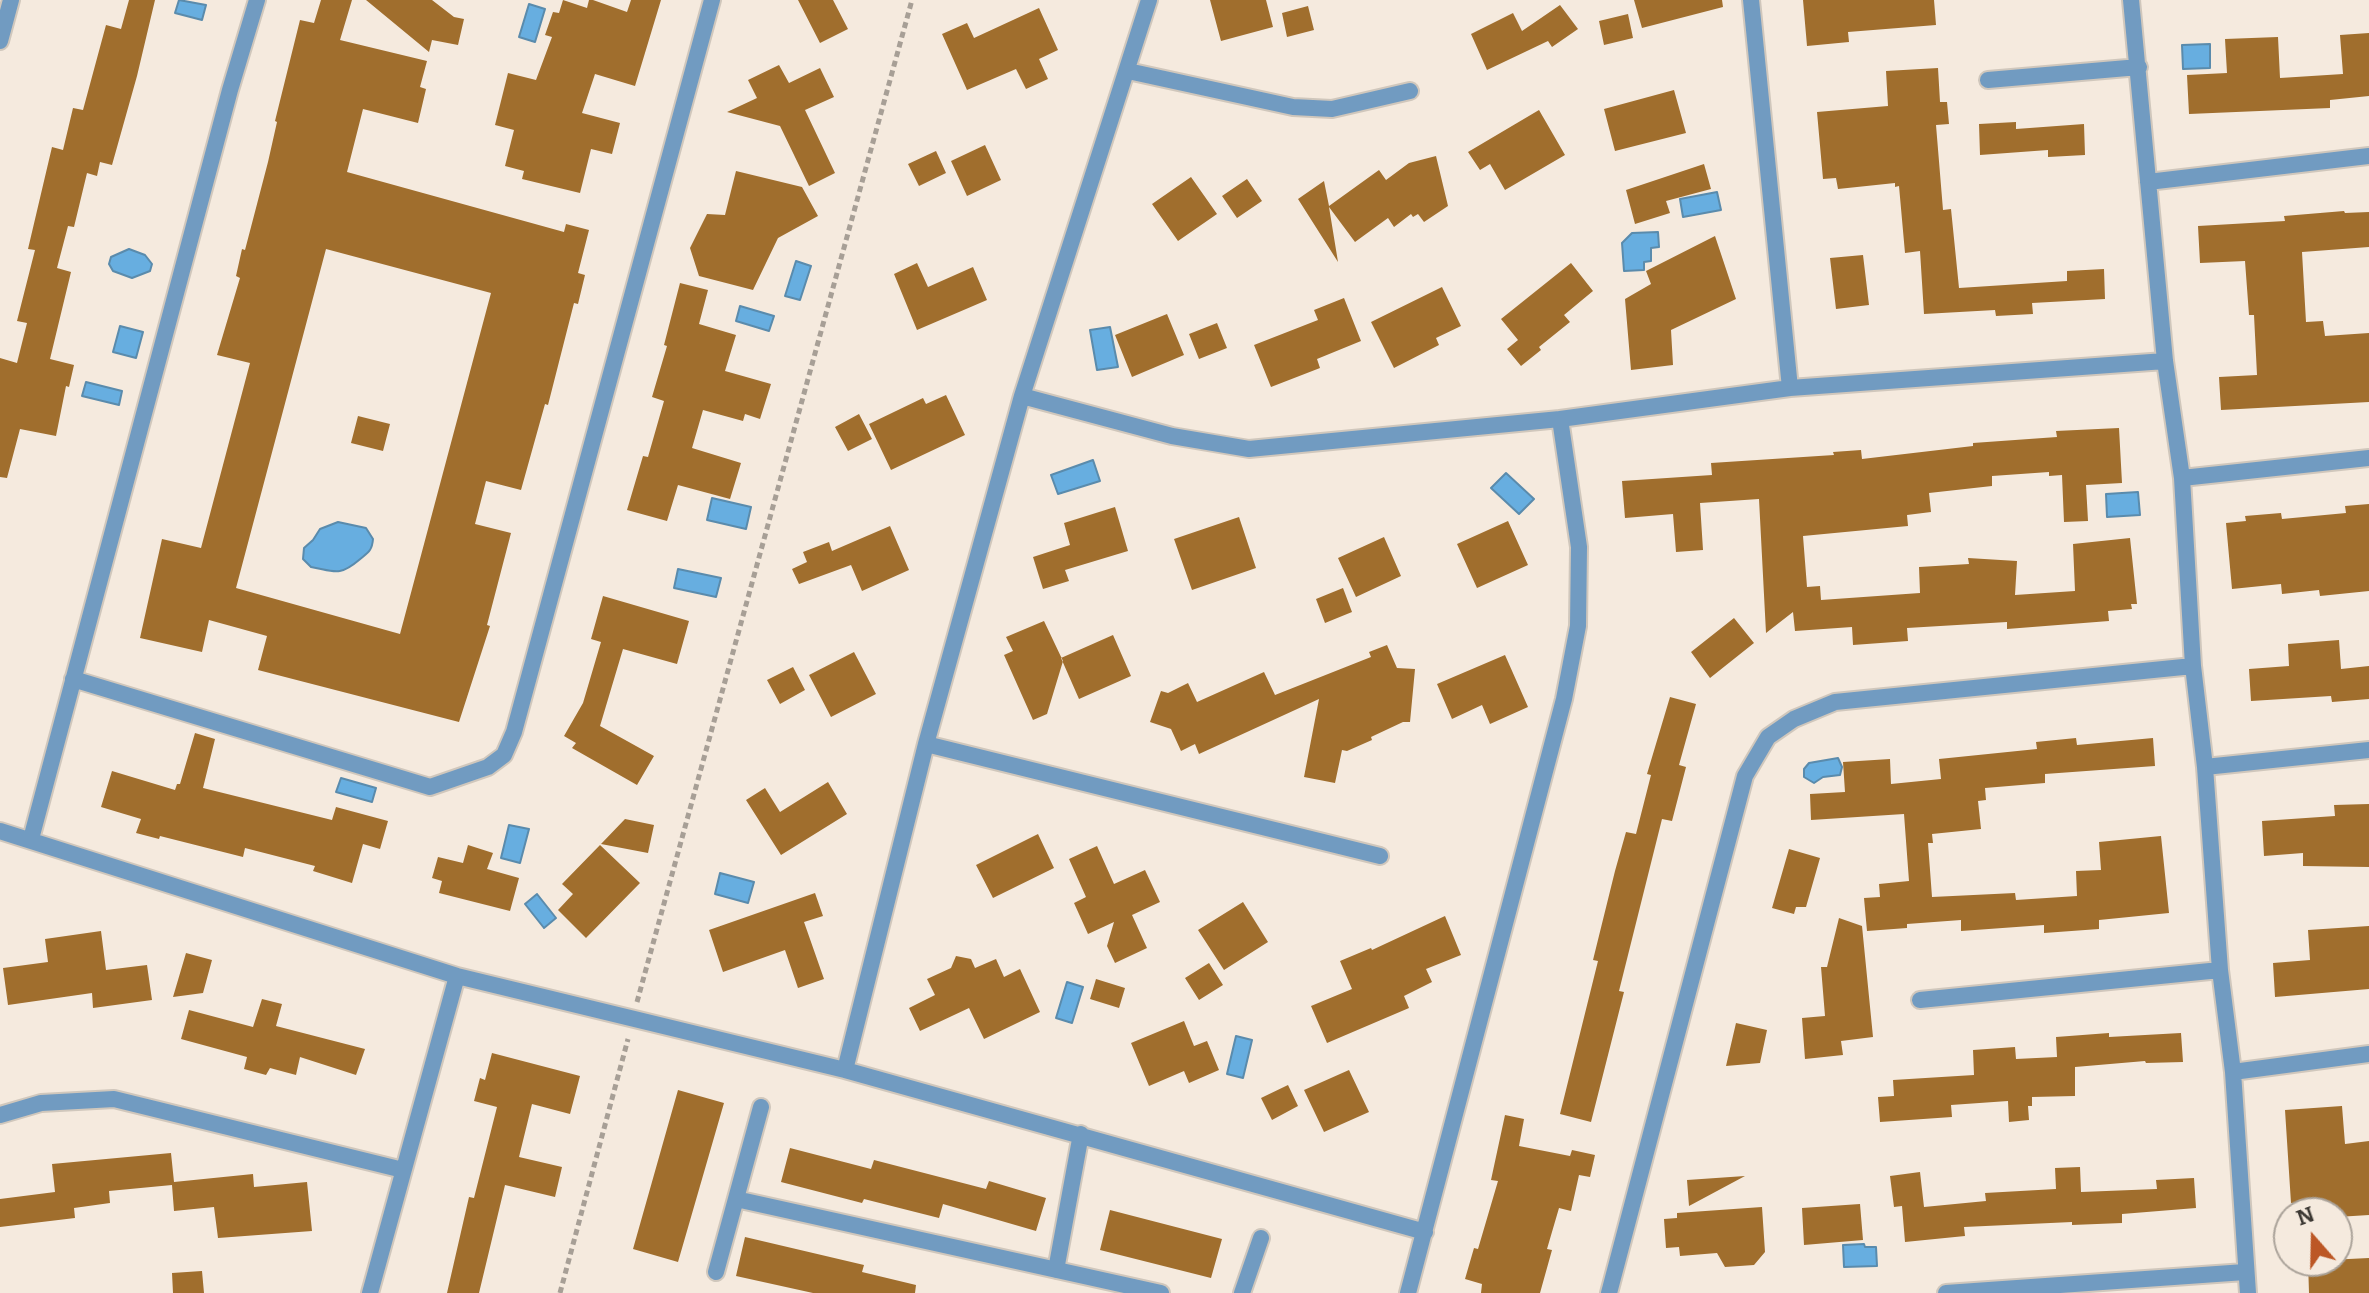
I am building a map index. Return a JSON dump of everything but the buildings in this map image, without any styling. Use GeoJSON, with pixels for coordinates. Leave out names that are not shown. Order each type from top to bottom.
{"type":"FeatureCollection","features":[{"type":"Feature","properties":{"kind":"street"},"geometry":{"type":"LineString","coordinates":[[0,41],[11,0]]}},
{"type":"Feature","properties":{"kind":"street"},"geometry":{"type":"LineString","coordinates":[[31,839],[230,90],[257,0]]}},
{"type":"Feature","properties":{"kind":"street"},"geometry":{"type":"LineString","coordinates":[[73,679],[430,787],[488,767],[504,755],[514,732],[712,0]]}},
{"type":"Feature","properties":{"kind":"street"},"geometry":{"type":"LineString","coordinates":[[845,1070],[926,744],[1022,396],[1149,0]]}},
{"type":"Feature","properties":{"kind":"street"},"geometry":{"type":"LineString","coordinates":[[1751,0],[1790,388]]}},
{"type":"Feature","properties":{"kind":"street"},"geometry":{"type":"LineString","coordinates":[[2131,0],[2165,361],[2182,478],[2193,666],[2205,767],[2220,970],[2233,1072],[2248,1293]]}},
{"type":"Feature","properties":{"kind":"street"},"geometry":{"type":"LineString","coordinates":[[1988,80],[2139,67]]}},
{"type":"Feature","properties":{"kind":"street"},"geometry":{"type":"LineString","coordinates":[[1128,71],[1293,107],[1332,109],[1410,91]]}},
{"type":"Feature","properties":{"kind":"street"},"geometry":{"type":"LineString","coordinates":[[2148,182],[2369,156]]}},
{"type":"Feature","properties":{"kind":"street"},"geometry":{"type":"LineString","coordinates":[[1022,396],[1172,436],[1249,449],[1560,419],[1790,388],[2165,361]]}},
{"type":"Feature","properties":{"kind":"street"},"geometry":{"type":"LineString","coordinates":[[1408,1293],[1564,699],[1578,626],[1579,547],[1560,419]]}},
{"type":"Feature","properties":{"kind":"street"},"geometry":{"type":"LineString","coordinates":[[2182,478],[2369,458]]}},
{"type":"Feature","properties":{"kind":"street"},"geometry":{"type":"LineString","coordinates":[[1609,1293],[1745,776],[1768,737],[1794,719],[1835,702],[2193,666]]}},
{"type":"Feature","properties":{"kind":"street"},"geometry":{"type":"LineString","coordinates":[[926,744],[1380,856]]}},
{"type":"Feature","properties":{"kind":"street"},"geometry":{"type":"LineString","coordinates":[[2205,767],[2369,750]]}},
{"type":"Feature","properties":{"kind":"street"},"geometry":{"type":"LineString","coordinates":[[0,831],[457,976],[845,1070],[1425,1232]]}},
{"type":"Feature","properties":{"kind":"street"},"geometry":{"type":"LineString","coordinates":[[1920,1000],[2220,970]]}},
{"type":"Feature","properties":{"kind":"street"},"geometry":{"type":"LineString","coordinates":[[370,1293],[457,976]]}},
{"type":"Feature","properties":{"kind":"street"},"geometry":{"type":"LineString","coordinates":[[2233,1072],[2369,1054]]}},
{"type":"Feature","properties":{"kind":"street"},"geometry":{"type":"LineString","coordinates":[[0,1115],[41,1103],[114,1099],[403,1170]]}},
{"type":"Feature","properties":{"kind":"street"},"geometry":{"type":"LineString","coordinates":[[716,1272],[761,1107]]}},
{"type":"Feature","properties":{"kind":"street"},"geometry":{"type":"LineString","coordinates":[[1056,1270],[1081,1134]]}},
{"type":"Feature","properties":{"kind":"street"},"geometry":{"type":"LineString","coordinates":[[736,1199],[1161,1293]]}},
{"type":"Feature","properties":{"kind":"street"},"geometry":{"type":"LineString","coordinates":[[1242,1293],[1261,1238]]}},
{"type":"Feature","properties":{"kind":"street"},"geometry":{"type":"LineString","coordinates":[[1946,1293],[2245,1272]]}},
{"type":"Feature","properties":{"kind":"path"},"geometry":{"type":"LineString","coordinates":[[560,1293],[912,0]]}},
{"type":"Feature","properties":{"kind":"water"},"geometry":{"type":"Polygon","coordinates":[[[179,0],[206,5],[202,20],[175,13],[179,0]]]}},
{"type":"Feature","properties":{"kind":"water"},"geometry":{"type":"Polygon","coordinates":[[[529,4],[545,9],[535,42],[519,37],[529,4]]]}},
{"type":"Feature","properties":{"kind":"water"},"geometry":{"type":"Polygon","coordinates":[[[2210,44],[2210,68],[2183,69],[2182,45],[2210,44]]]}},
{"type":"Feature","properties":{"kind":"water"},"geometry":{"type":"Polygon","coordinates":[[[1717,192],[1721,210],[1683,217],[1680,199],[1717,192]]]}},
{"type":"Feature","properties":{"kind":"water"},"geometry":{"type":"Polygon","coordinates":[[[1658,232],[1659,247],[1651,248],[1651,261],[1644,262],[1644,270],[1624,271],[1622,243],[1632,233],[1658,232]]]}},
{"type":"Feature","properties":{"kind":"water"},"geometry":{"type":"Polygon","coordinates":[[[129,249],[145,255],[152,264],[150,271],[132,278],[113,271],[109,264],[111,257],[129,249]]]}},
{"type":"Feature","properties":{"kind":"water"},"geometry":{"type":"Polygon","coordinates":[[[796,261],[811,266],[800,300],[785,296],[796,261]]]}},
{"type":"Feature","properties":{"kind":"water"},"geometry":{"type":"Polygon","coordinates":[[[740,306],[774,316],[769,331],[736,321],[740,306]]]}},
{"type":"Feature","properties":{"kind":"water"},"geometry":{"type":"Polygon","coordinates":[[[120,326],[143,332],[136,358],[113,352],[120,326]]]}},
{"type":"Feature","properties":{"kind":"water"},"geometry":{"type":"Polygon","coordinates":[[[1110,327],[1118,367],[1097,370],[1090,330],[1110,327]]]}},
{"type":"Feature","properties":{"kind":"water"},"geometry":{"type":"Polygon","coordinates":[[[86,382],[122,391],[119,405],[82,396],[86,382]]]}},
{"type":"Feature","properties":{"kind":"water"},"geometry":{"type":"Polygon","coordinates":[[[1093,460],[1100,481],[1058,494],[1051,475],[1093,460]]]}},
{"type":"Feature","properties":{"kind":"water"},"geometry":{"type":"Polygon","coordinates":[[[1506,473],[1534,499],[1519,514],[1491,488],[1506,473]]]}},
{"type":"Feature","properties":{"kind":"water"},"geometry":{"type":"Polygon","coordinates":[[[2138,492],[2140,515],[2107,517],[2106,494],[2138,492]]]}},
{"type":"Feature","properties":{"kind":"water"},"geometry":{"type":"Polygon","coordinates":[[[712,498],[751,507],[746,529],[707,520],[712,498]]]}},
{"type":"Feature","properties":{"kind":"water"},"geometry":{"type":"Polygon","coordinates":[[[338,522],[366,528],[373,539],[370,550],[341,571],[311,567],[303,559],[304,548],[320,529],[338,522]]]}},
{"type":"Feature","properties":{"kind":"water"},"geometry":{"type":"Polygon","coordinates":[[[678,569],[721,578],[716,597],[674,588],[678,569]]]}},
{"type":"Feature","properties":{"kind":"water"},"geometry":{"type":"Polygon","coordinates":[[[1838,758],[1842,767],[1840,775],[1823,777],[1814,783],[1804,777],[1804,769],[1809,763],[1838,758]]]}},
{"type":"Feature","properties":{"kind":"water"},"geometry":{"type":"Polygon","coordinates":[[[341,778],[376,788],[372,802],[336,792],[341,778]]]}},
{"type":"Feature","properties":{"kind":"water"},"geometry":{"type":"Polygon","coordinates":[[[509,825],[529,829],[520,863],[501,858],[509,825]]]}},
{"type":"Feature","properties":{"kind":"water"},"geometry":{"type":"Polygon","coordinates":[[[720,873],[754,882],[748,903],[715,894],[720,873]]]}},
{"type":"Feature","properties":{"kind":"water"},"geometry":{"type":"Polygon","coordinates":[[[537,894],[556,918],[544,928],[525,904],[537,894]]]}},
{"type":"Feature","properties":{"kind":"water"},"geometry":{"type":"Polygon","coordinates":[[[1067,982],[1083,987],[1072,1023],[1056,1018],[1067,982]]]}},
{"type":"Feature","properties":{"kind":"water"},"geometry":{"type":"Polygon","coordinates":[[[1236,1036],[1252,1040],[1243,1078],[1227,1074],[1236,1036]]]}},
{"type":"Feature","properties":{"kind":"water"},"geometry":{"type":"Polygon","coordinates":[[[1864,1244],[1865,1247],[1876,1247],[1877,1266],[1844,1267],[1843,1245],[1864,1244]]]}}]}
